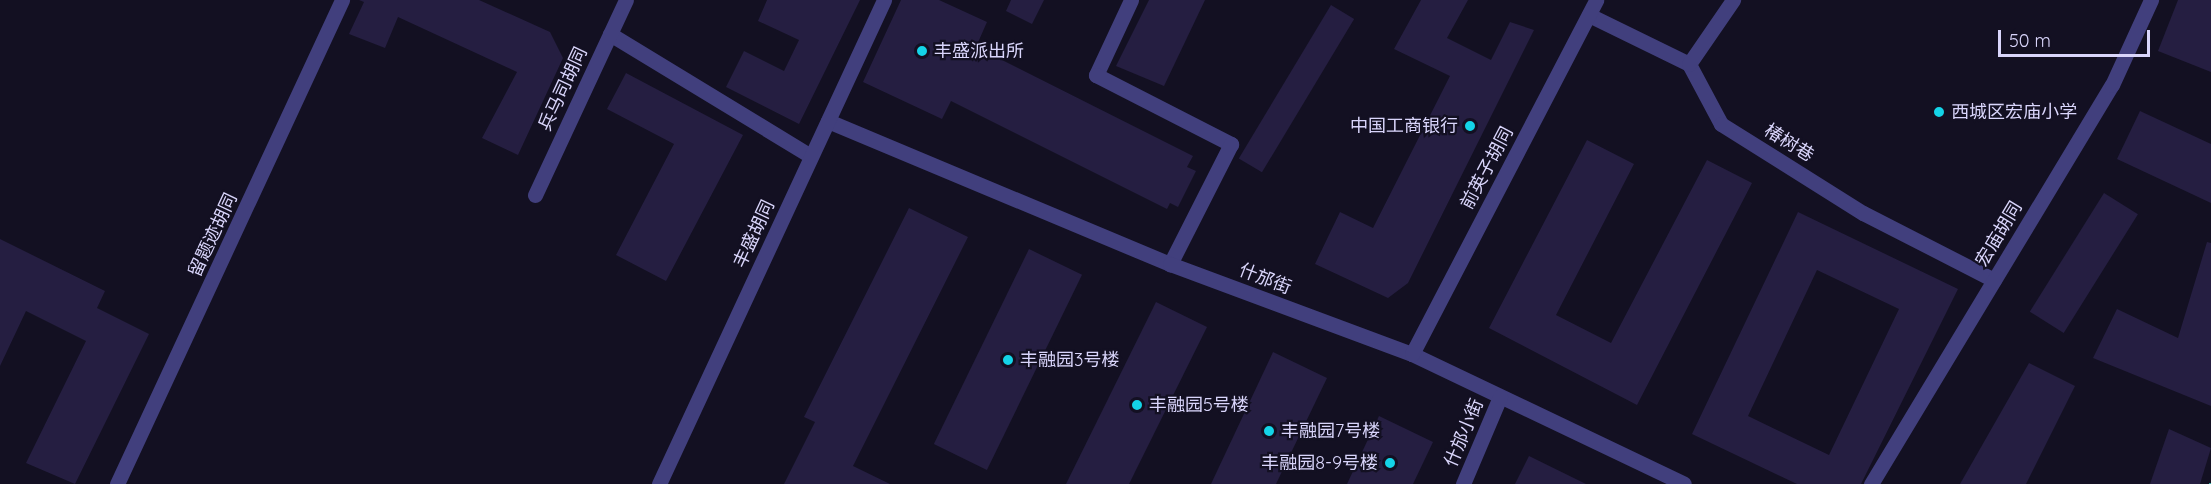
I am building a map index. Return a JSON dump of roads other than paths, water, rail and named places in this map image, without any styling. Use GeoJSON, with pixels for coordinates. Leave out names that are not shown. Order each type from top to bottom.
{"type":"FeatureCollection","features":[{"type":"Feature","properties":{"kind":"street","name":"留题迹胡同"},"geometry":{"type":"LineString","coordinates":[[117,484],[342,0]]}},
{"type":"Feature","properties":{"kind":"street","name":"兵马司胡同"},"geometry":{"type":"LineString","coordinates":[[535,195],[626,0]]}},
{"type":"Feature","properties":{"kind":"street","name":"丰盛胡同"},"geometry":{"type":"LineString","coordinates":[[659,484],[884,0]]}},
{"type":"Feature","properties":{"kind":"street"},"geometry":{"type":"LineString","coordinates":[[1131,0],[1096,75],[1231,144],[1170,264]]}},
{"type":"Feature","properties":{"kind":"street","name":"前英子胡同"},"geometry":{"type":"LineString","coordinates":[[1412,354],[1596,0]]}},
{"type":"Feature","properties":{"kind":"street"},"geometry":{"type":"LineString","coordinates":[[1589,15],[1689,64],[1733,0]]}},
{"type":"Feature","properties":{"kind":"street","name":"宏庙胡同"},"geometry":{"type":"LineString","coordinates":[[1871,484],[2112,85],[2151,0]]}},
{"type":"Feature","properties":{"kind":"street"},"geometry":{"type":"LineString","coordinates":[[610,34],[811,156]]}},
{"type":"Feature","properties":{"kind":"street","name":"椿树巷"},"geometry":{"type":"LineString","coordinates":[[1689,64],[1721,124],[1863,213],[1994,280]]}},
{"type":"Feature","properties":{"kind":"street","name":"什邡街"},"geometry":{"type":"LineString","coordinates":[[828,121],[1170,264],[1412,354],[1684,484]]}},
{"type":"Feature","properties":{"kind":"street","name":"什邡小街"},"geometry":{"type":"LineString","coordinates":[[1463,484],[1500,397]]}},
{"type":"Feature","properties":{"kind":"place","name":"丰盛派出所"},"geometry":{"type":"Point","coordinates":[922,51]}},
{"type":"Feature","properties":{"kind":"place","name":"西城区宏庙小学"},"geometry":{"type":"Point","coordinates":[1939,112]}},
{"type":"Feature","properties":{"kind":"place","name":"中国工商银行"},"geometry":{"type":"Point","coordinates":[1470,126]}},
{"type":"Feature","properties":{"kind":"place","name":"丰融园3号楼"},"geometry":{"type":"Point","coordinates":[1008,360]}},
{"type":"Feature","properties":{"kind":"place","name":"丰融园5号楼"},"geometry":{"type":"Point","coordinates":[1137,405]}},
{"type":"Feature","properties":{"kind":"place","name":"丰融园7号楼"},"geometry":{"type":"Point","coordinates":[1269,431]}},
{"type":"Feature","properties":{"kind":"place","name":"丰融园8-9号楼"},"geometry":{"type":"Point","coordinates":[1390,463]}}]}
